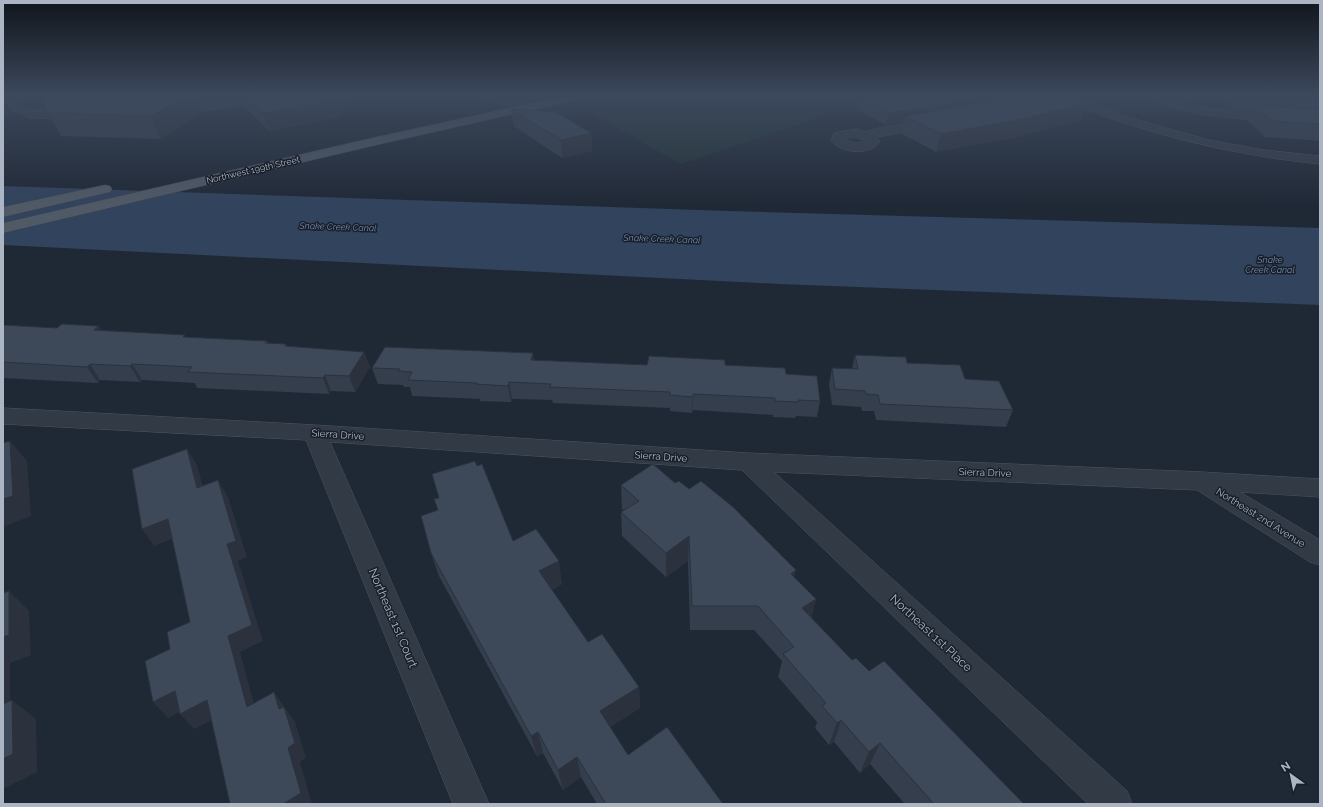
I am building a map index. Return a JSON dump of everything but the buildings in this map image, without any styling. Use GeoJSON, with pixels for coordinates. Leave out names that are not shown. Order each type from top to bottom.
{"type":"FeatureCollection","features":[{"type":"Feature","properties":{"kind":"main road","name":"Northwest 199th Street"},"geometry":{"type":"LineString","coordinates":[[3,228],[401,133]]}},
{"type":"Feature","properties":{"kind":"main road"},"geometry":{"type":"LineString","coordinates":[[3,212],[116,186]]}},
{"type":"Feature","properties":{"kind":"street"},"geometry":{"type":"LineString","coordinates":[[867,136],[877,133]]}},
{"type":"Feature","properties":{"kind":"street"},"geometry":{"type":"LineString","coordinates":[[1169,133],[1224,146],[1320,160]]}},
{"type":"Feature","properties":{"kind":"street"},"geometry":{"type":"LineString","coordinates":[[1195,133],[1270,147],[1320,152]]}},
{"type":"Feature","properties":{"kind":"street","name":"Sierra Drive"},"geometry":{"type":"LineString","coordinates":[[3,416],[314,432],[748,462],[1202,481],[1320,488]]}},
{"type":"Feature","properties":{"kind":"street","name":"Northeast 1st Court"},"geometry":{"type":"LineString","coordinates":[[314,432],[471,804]]}},
{"type":"Feature","properties":{"kind":"street","name":"Northeast 1st Place"},"geometry":{"type":"LineString","coordinates":[[748,462],[1114,804]]}},
{"type":"Feature","properties":{"kind":"street","name":"Northeast 2nd Avenue"},"geometry":{"type":"LineString","coordinates":[[1202,481],[1320,554]]}},
{"type":"Feature","properties":{"kind":"shaded area"},"geometry":{"type":"Polygon","coordinates":[[[625,133],[774,133],[681,164],[625,133]]]}},
{"type":"Feature","properties":{"kind":"water","name":"Snake Creek Canal"},"geometry":{"type":"Polygon","coordinates":[[[3,186],[729,211],[1320,228],[1320,305],[780,284],[3,245],[3,186]]]}}]}
